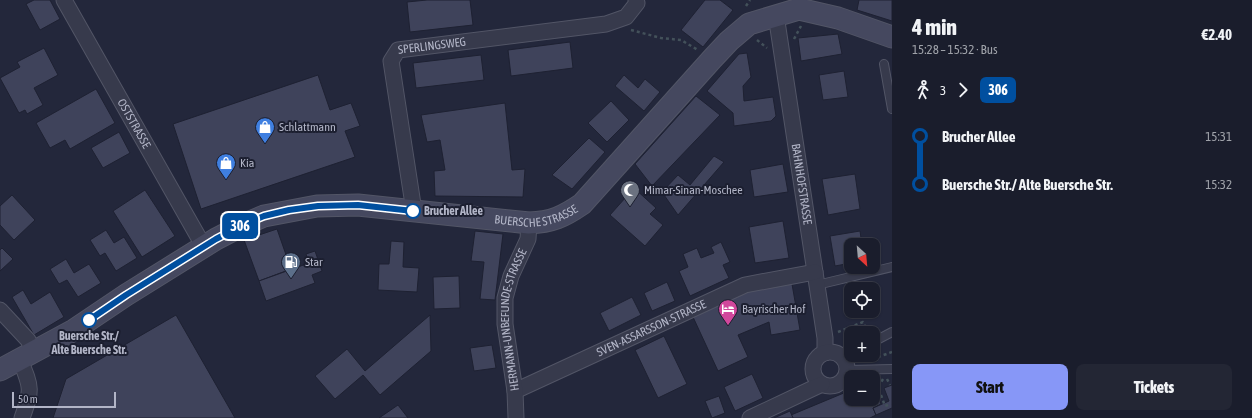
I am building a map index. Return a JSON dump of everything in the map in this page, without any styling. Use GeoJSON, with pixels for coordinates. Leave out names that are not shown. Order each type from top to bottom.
{"type":"FeatureCollection","features":[{"type":"Feature","properties":{"kind":"main road","name":"BUERSCHE STRASSE"},"geometry":{"type":"LineString","coordinates":[[0,370],[74,330],[126,295],[204,247],[245,224],[264,216],[318,206],[358,205],[529,223],[546,222],[567,215],[582,204],[729,41],[749,24],[775,7],[799,9],[838,18],[892,37]]}},
{"type":"Feature","properties":{"kind":"street","name":"OSTSTRASSE"},"geometry":{"type":"LineString","coordinates":[[64,0],[204,247]]}},
{"type":"Feature","properties":{"kind":"street","name":"SPERLINGSWEG"},"geometry":{"type":"LineString","coordinates":[[414,211],[392,61],[398,50],[606,24],[626,17],[637,2],[636,0]]}},
{"type":"Feature","properties":{"kind":"street","name":"BAHNHOFSTRASSE"},"geometry":{"type":"LineString","coordinates":[[775,7],[825,338],[825,353]]}},
{"type":"Feature","properties":{"kind":"street","name":"HERMANN-UNBEFUNDE-STRASSE"},"geometry":{"type":"LineString","coordinates":[[516,418],[515,391],[504,324],[505,298],[511,276],[528,239],[529,223]]}},
{"type":"Feature","properties":{"kind":"street","name":"SVEN-ASSARSSON-STRASSE"},"geometry":{"type":"LineString","coordinates":[[515,391],[745,285],[816,278]]}},
{"type":"Feature","properties":{"kind":"street"},"geometry":{"type":"LineString","coordinates":[[0,310],[28,340],[27,356],[30,396],[22,418]]}},
{"type":"Feature","properties":{"kind":"street"},"geometry":{"type":"LineString","coordinates":[[822,384],[815,376],[813,369],[814,363],[819,356],[832,352],[844,358]]}},
{"type":"Feature","properties":{"kind":"street"},"geometry":{"type":"LineString","coordinates":[[750,418],[822,384],[833,386],[838,384],[843,379],[847,362]]}},
{"type":"Feature","properties":{"kind":"lane"},"geometry":{"type":"LineString","coordinates":[[884,64],[892,109]]}},
{"type":"Feature","properties":{"kind":"lane"},"geometry":{"type":"LineString","coordinates":[[816,278],[892,267]]}},
{"type":"Feature","properties":{"kind":"lane"},"geometry":{"type":"LineString","coordinates":[[880,338],[892,332]]}},
{"type":"Feature","properties":{"kind":"lane"},"geometry":{"type":"LineString","coordinates":[[857,362],[892,369]]}},
{"type":"Feature","properties":{"kind":"path"},"geometry":{"type":"LineString","coordinates":[[606,24],[661,38],[681,40],[713,58]]}},
{"type":"Feature","properties":{"kind":"path"},"geometry":{"type":"LineString","coordinates":[[854,326],[863,322],[865,326]]}},
{"type":"Feature","properties":{"kind":"path"},"geometry":{"type":"LineString","coordinates":[[825,338],[844,330]]}},
{"type":"Feature","properties":{"kind":"path"},"geometry":{"type":"LineString","coordinates":[[880,357],[892,352]]}},
{"type":"Feature","properties":{"kind":"path"},"geometry":{"type":"LineString","coordinates":[[885,376],[878,387],[886,406],[891,404]]}},
{"type":"Feature","properties":{"kind":"building"},"geometry":{"type":"Polygon","coordinates":[[[34,0],[50,0],[60,19],[40,30],[26,4],[34,0]]]}},
{"type":"Feature","properties":{"kind":"building"},"geometry":{"type":"Polygon","coordinates":[[[427,0],[470,0],[473,25],[410,32],[407,2],[427,0]]]}},
{"type":"Feature","properties":{"kind":"building"},"geometry":{"type":"Polygon","coordinates":[[[705,0],[720,0],[733,10],[703,47],[681,30],[705,0]]]}},
{"type":"Feature","properties":{"kind":"building"},"geometry":{"type":"Polygon","coordinates":[[[859,0],[892,0],[892,21],[857,10],[859,0]]]}},
{"type":"Feature","properties":{"kind":"building"},"geometry":{"type":"Polygon","coordinates":[[[838,34],[842,54],[801,61],[798,38],[838,34]]]}},
{"type":"Feature","properties":{"kind":"building"},"geometry":{"type":"Polygon","coordinates":[[[570,42],[573,68],[511,76],[508,50],[570,42]]]}},
{"type":"Feature","properties":{"kind":"building"},"geometry":{"type":"Polygon","coordinates":[[[44,48],[58,75],[34,88],[43,105],[27,114],[25,110],[19,113],[0,78],[20,67],[17,62],[44,48]]]}},
{"type":"Feature","properties":{"kind":"building"},"geometry":{"type":"Polygon","coordinates":[[[747,53],[751,77],[743,86],[744,101],[773,97],[776,116],[771,121],[734,126],[733,113],[707,91],[739,54],[747,53]]]}},
{"type":"Feature","properties":{"kind":"building"},"geometry":{"type":"Polygon","coordinates":[[[481,55],[484,80],[416,88],[413,63],[481,55]]]}},
{"type":"Feature","properties":{"kind":"building"},"geometry":{"type":"Polygon","coordinates":[[[844,71],[848,97],[823,100],[819,75],[844,71]]]}},
{"type":"Feature","properties":{"kind":"building","name":"Schlattmann"},"geometry":{"type":"Polygon","coordinates":[[[318,75],[330,110],[351,103],[360,126],[345,131],[355,157],[201,209],[173,124],[318,75]]]}},
{"type":"Feature","properties":{"kind":"building"},"geometry":{"type":"Polygon","coordinates":[[[624,75],[638,88],[645,79],[660,92],[644,111],[615,86],[624,75]]]}},
{"type":"Feature","properties":{"kind":"building"},"geometry":{"type":"Polygon","coordinates":[[[96,89],[115,123],[70,149],[65,140],[50,148],[36,123],[96,89]]]}},
{"type":"Feature","properties":{"kind":"building"},"geometry":{"type":"Polygon","coordinates":[[[696,96],[720,115],[652,186],[635,164],[696,96]]]}},
{"type":"Feature","properties":{"kind":"building"},"geometry":{"type":"Polygon","coordinates":[[[611,101],[629,120],[607,142],[588,123],[611,101]]]}},
{"type":"Feature","properties":{"kind":"building"},"geometry":{"type":"Polygon","coordinates":[[[505,103],[512,170],[525,169],[523,197],[435,196],[434,171],[445,170],[440,140],[427,142],[421,115],[505,103]]]}},
{"type":"Feature","properties":{"kind":"building"},"geometry":{"type":"Polygon","coordinates":[[[119,132],[130,153],[103,168],[91,148],[119,132]]]}},
{"type":"Feature","properties":{"kind":"building"},"geometry":{"type":"Polygon","coordinates":[[[589,138],[605,152],[572,189],[552,175],[589,138]]]}},
{"type":"Feature","properties":{"kind":"building"},"geometry":{"type":"Polygon","coordinates":[[[714,156],[724,162],[678,215],[662,192],[678,175],[690,185],[714,156]]]}},
{"type":"Feature","properties":{"kind":"building"},"geometry":{"type":"Polygon","coordinates":[[[783,164],[788,192],[754,197],[750,170],[783,164]]]}},
{"type":"Feature","properties":{"kind":"building"},"geometry":{"type":"Polygon","coordinates":[[[855,174],[860,209],[828,215],[822,179],[855,174]]]}},
{"type":"Feature","properties":{"kind":"building"},"geometry":{"type":"Polygon","coordinates":[[[634,188],[656,208],[650,214],[663,225],[645,246],[610,215],[634,188]]]}},
{"type":"Feature","properties":{"kind":"building"},"geometry":{"type":"Polygon","coordinates":[[[145,190],[175,236],[142,257],[113,211],[145,190]]]}},
{"type":"Feature","properties":{"kind":"building"},"geometry":{"type":"Polygon","coordinates":[[[12,195],[35,220],[14,240],[0,225],[0,206],[12,195]]]}},
{"type":"Feature","properties":{"kind":"building"},"geometry":{"type":"Polygon","coordinates":[[[783,221],[789,258],[755,263],[749,227],[783,221]]]}},
{"type":"Feature","properties":{"kind":"building"},"geometry":{"type":"Polygon","coordinates":[[[277,229],[291,269],[259,281],[244,240],[277,229]]]}},
{"type":"Feature","properties":{"kind":"building"},"geometry":{"type":"Polygon","coordinates":[[[106,230],[114,243],[124,237],[137,258],[116,271],[105,253],[100,256],[90,240],[106,230]]]}},
{"type":"Feature","properties":{"kind":"building"},"geometry":{"type":"Polygon","coordinates":[[[475,231],[503,234],[495,300],[480,299],[484,262],[471,261],[475,231]]]}},
{"type":"Feature","properties":{"kind":"building"},"geometry":{"type":"Polygon","coordinates":[[[860,231],[861,238],[844,238],[844,264],[835,266],[830,236],[860,231]]]}},
{"type":"Feature","properties":{"kind":"building"},"geometry":{"type":"Polygon","coordinates":[[[391,241],[404,242],[403,267],[419,268],[417,292],[378,290],[379,264],[389,264],[391,241]]]}},
{"type":"Feature","properties":{"kind":"building"},"geometry":{"type":"Polygon","coordinates":[[[721,242],[730,262],[723,265],[729,278],[690,296],[679,271],[688,267],[683,254],[697,248],[701,258],[714,253],[711,247],[721,242]]]}},
{"type":"Feature","properties":{"kind":"building"},"geometry":{"type":"Polygon","coordinates":[[[2,248],[13,259],[0,271],[0,250],[2,248]]]}},
{"type":"Feature","properties":{"kind":"building"},"geometry":{"type":"Polygon","coordinates":[[[315,251],[322,271],[312,275],[315,283],[266,301],[259,281],[309,263],[306,254],[315,251]]]}},
{"type":"Feature","properties":{"kind":"building"},"geometry":{"type":"Polygon","coordinates":[[[66,259],[74,273],[89,264],[101,283],[78,297],[67,280],[59,284],[50,269],[66,259]]]}},
{"type":"Feature","properties":{"kind":"building"},"geometry":{"type":"Polygon","coordinates":[[[459,276],[460,308],[434,309],[433,277],[459,276]]]}},
{"type":"Feature","properties":{"kind":"building"},"geometry":{"type":"Polygon","coordinates":[[[667,282],[675,301],[652,311],[644,293],[667,282]]]}},
{"type":"Feature","properties":{"kind":"building","name":"Bayrischer Hof"},"geometry":{"type":"Polygon","coordinates":[[[792,284],[800,330],[771,335],[769,322],[738,335],[748,357],[718,371],[693,317],[754,289],[792,284]]]}},
{"type":"Feature","properties":{"kind":"building"},"geometry":{"type":"Polygon","coordinates":[[[23,290],[31,304],[50,292],[64,317],[34,335],[12,297],[23,290]]]}},
{"type":"Feature","properties":{"kind":"building"},"geometry":{"type":"Polygon","coordinates":[[[632,297],[641,315],[609,331],[600,313],[632,297]]]}},
{"type":"Feature","properties":{"kind":"building"},"geometry":{"type":"Polygon","coordinates":[[[176,315],[235,418],[53,418],[66,379],[176,315]]]}},
{"type":"Feature","properties":{"kind":"building"},"geometry":{"type":"Polygon","coordinates":[[[430,315],[431,351],[380,395],[363,375],[335,399],[315,376],[347,349],[365,371],[430,315]]]}},
{"type":"Feature","properties":{"kind":"building"},"geometry":{"type":"Polygon","coordinates":[[[664,336],[687,384],[658,398],[635,350],[664,336]]]}},
{"type":"Feature","properties":{"kind":"building"},"geometry":{"type":"Polygon","coordinates":[[[492,345],[496,368],[474,371],[470,348],[492,345]]]}},
{"type":"Feature","properties":{"kind":"building"},"geometry":{"type":"Polygon","coordinates":[[[752,374],[763,398],[735,411],[724,387],[752,374]]]}},
{"type":"Feature","properties":{"kind":"building"},"geometry":{"type":"Polygon","coordinates":[[[892,385],[892,408],[876,415],[873,408],[889,401],[884,388],[892,385]]]}},
{"type":"Feature","properties":{"kind":"building"},"geometry":{"type":"Polygon","coordinates":[[[844,393],[844,406],[877,406],[873,408],[876,415],[870,418],[793,418],[791,415],[844,393]]]}},
{"type":"Feature","properties":{"kind":"building"},"geometry":{"type":"Polygon","coordinates":[[[719,396],[725,413],[712,418],[705,401],[719,396]]]}},
{"type":"Feature","properties":{"kind":"building"},"geometry":{"type":"Polygon","coordinates":[[[398,405],[408,418],[379,418],[398,405]]]}},
{"type":"Feature","properties":{"kind":"building"},"geometry":{"type":"Polygon","coordinates":[[[790,411],[793,418],[774,418],[790,411]]]}},
{"type":"Feature","properties":{"kind":"bus line","name":"306"},"geometry":{"type":"LineString","coordinates":[[89,320],[216,239],[264,216],[289,210],[318,206],[358,205],[413,211]]}},
{"type":"Feature","properties":{"kind":"place","name":"Schlattmann"},"geometry":{"type":"Point","coordinates":[265,144]}},
{"type":"Feature","properties":{"kind":"place","name":"Kia"},"geometry":{"type":"Point","coordinates":[226,180]}},
{"type":"Feature","properties":{"kind":"place","name":"Mimar-Sinan-Moschee"},"geometry":{"type":"Point","coordinates":[630,207]}},
{"type":"Feature","properties":{"kind":"place","name":"Brucher Allee"},"geometry":{"type":"Point","coordinates":[413,211]}},
{"type":"Feature","properties":{"kind":"place","name":"Star"},"geometry":{"type":"Point","coordinates":[291,279]}},
{"type":"Feature","properties":{"kind":"place","name":"Buersche Str./ Alte Buersche Str."},"geometry":{"type":"Point","coordinates":[89,320]}},
{"type":"Feature","properties":{"kind":"place","name":"Bayrischer Hof"},"geometry":{"type":"Point","coordinates":[728,326]}}]}
